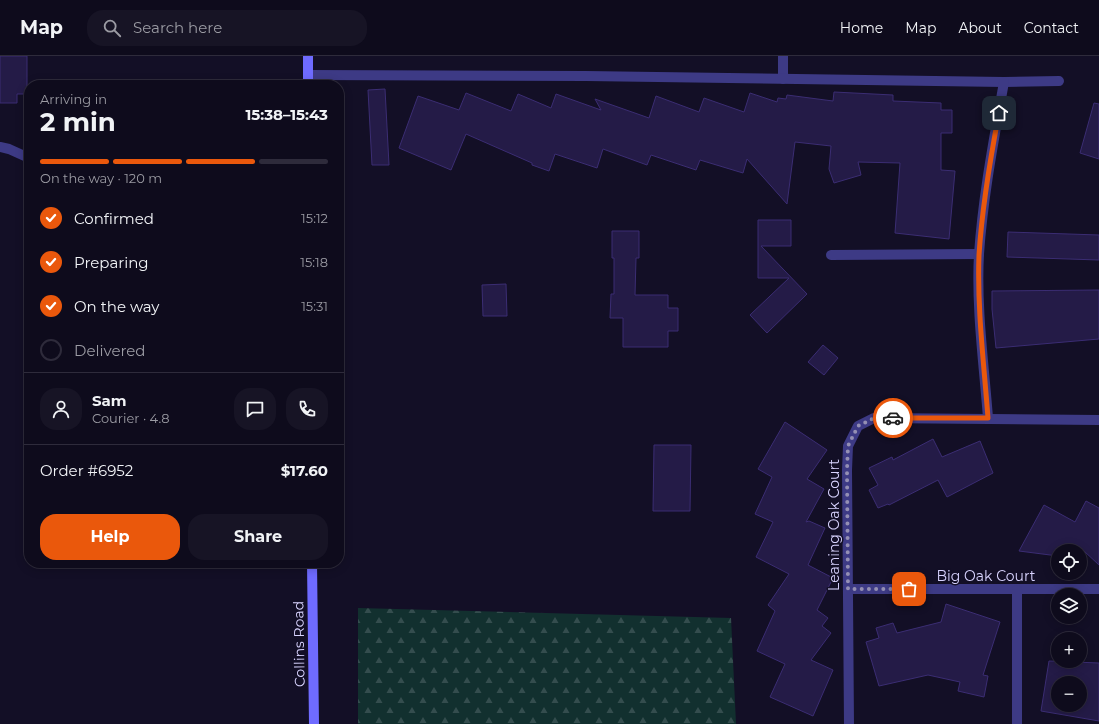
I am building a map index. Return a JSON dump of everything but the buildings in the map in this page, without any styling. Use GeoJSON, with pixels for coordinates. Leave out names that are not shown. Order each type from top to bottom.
{"type":"FeatureCollection","features":[{"type":"Feature","properties":{"kind":"street"},"geometry":{"type":"LineString","coordinates":[[308,56],[308,80],[578,76],[1004,82],[1059,81]]}},
{"type":"Feature","properties":{"kind":"street"},"geometry":{"type":"LineString","coordinates":[[783,56],[783,79]]}},
{"type":"Feature","properties":{"kind":"street"},"geometry":{"type":"LineString","coordinates":[[988,418],[979,299],[979,254],[988,176],[1004,82]]}},
{"type":"Feature","properties":{"kind":"street"},"geometry":{"type":"LineString","coordinates":[[0,147],[9,149],[24,156]]}},
{"type":"Feature","properties":{"kind":"street"},"geometry":{"type":"LineString","coordinates":[[830,255],[979,254]]}},
{"type":"Feature","properties":{"kind":"street","name":"Leaning Oak Court"},"geometry":{"type":"LineString","coordinates":[[850,724],[847,470],[848,446],[858,426],[874,418],[1099,420]]}},
{"type":"Feature","properties":{"kind":"street","name":"Collins Road"},"geometry":{"type":"LineString","coordinates":[[312,568],[314,724]]}},
{"type":"Feature","properties":{"kind":"street","name":"Big Oak Court"},"geometry":{"type":"LineString","coordinates":[[848,589],[1099,590]]}},
{"type":"Feature","properties":{"kind":"street"},"geometry":{"type":"LineString","coordinates":[[1017,590],[1017,724]]}},
{"type":"Feature","properties":{"kind":"green space"},"geometry":{"type":"Polygon","coordinates":[[[358,608],[731,618],[736,724],[358,724],[358,608]]]}},
{"type":"Feature","properties":{"kind":"way so far"},"geometry":{"type":"LineString","coordinates":[[893,418],[874,418],[858,426],[848,446],[848,589],[909,589]]}},
{"type":"Feature","properties":{"kind":"route"},"geometry":{"type":"LineString","coordinates":[[893,418],[988,418],[979,299],[979,254],[988,176],[999,113]]}}]}
